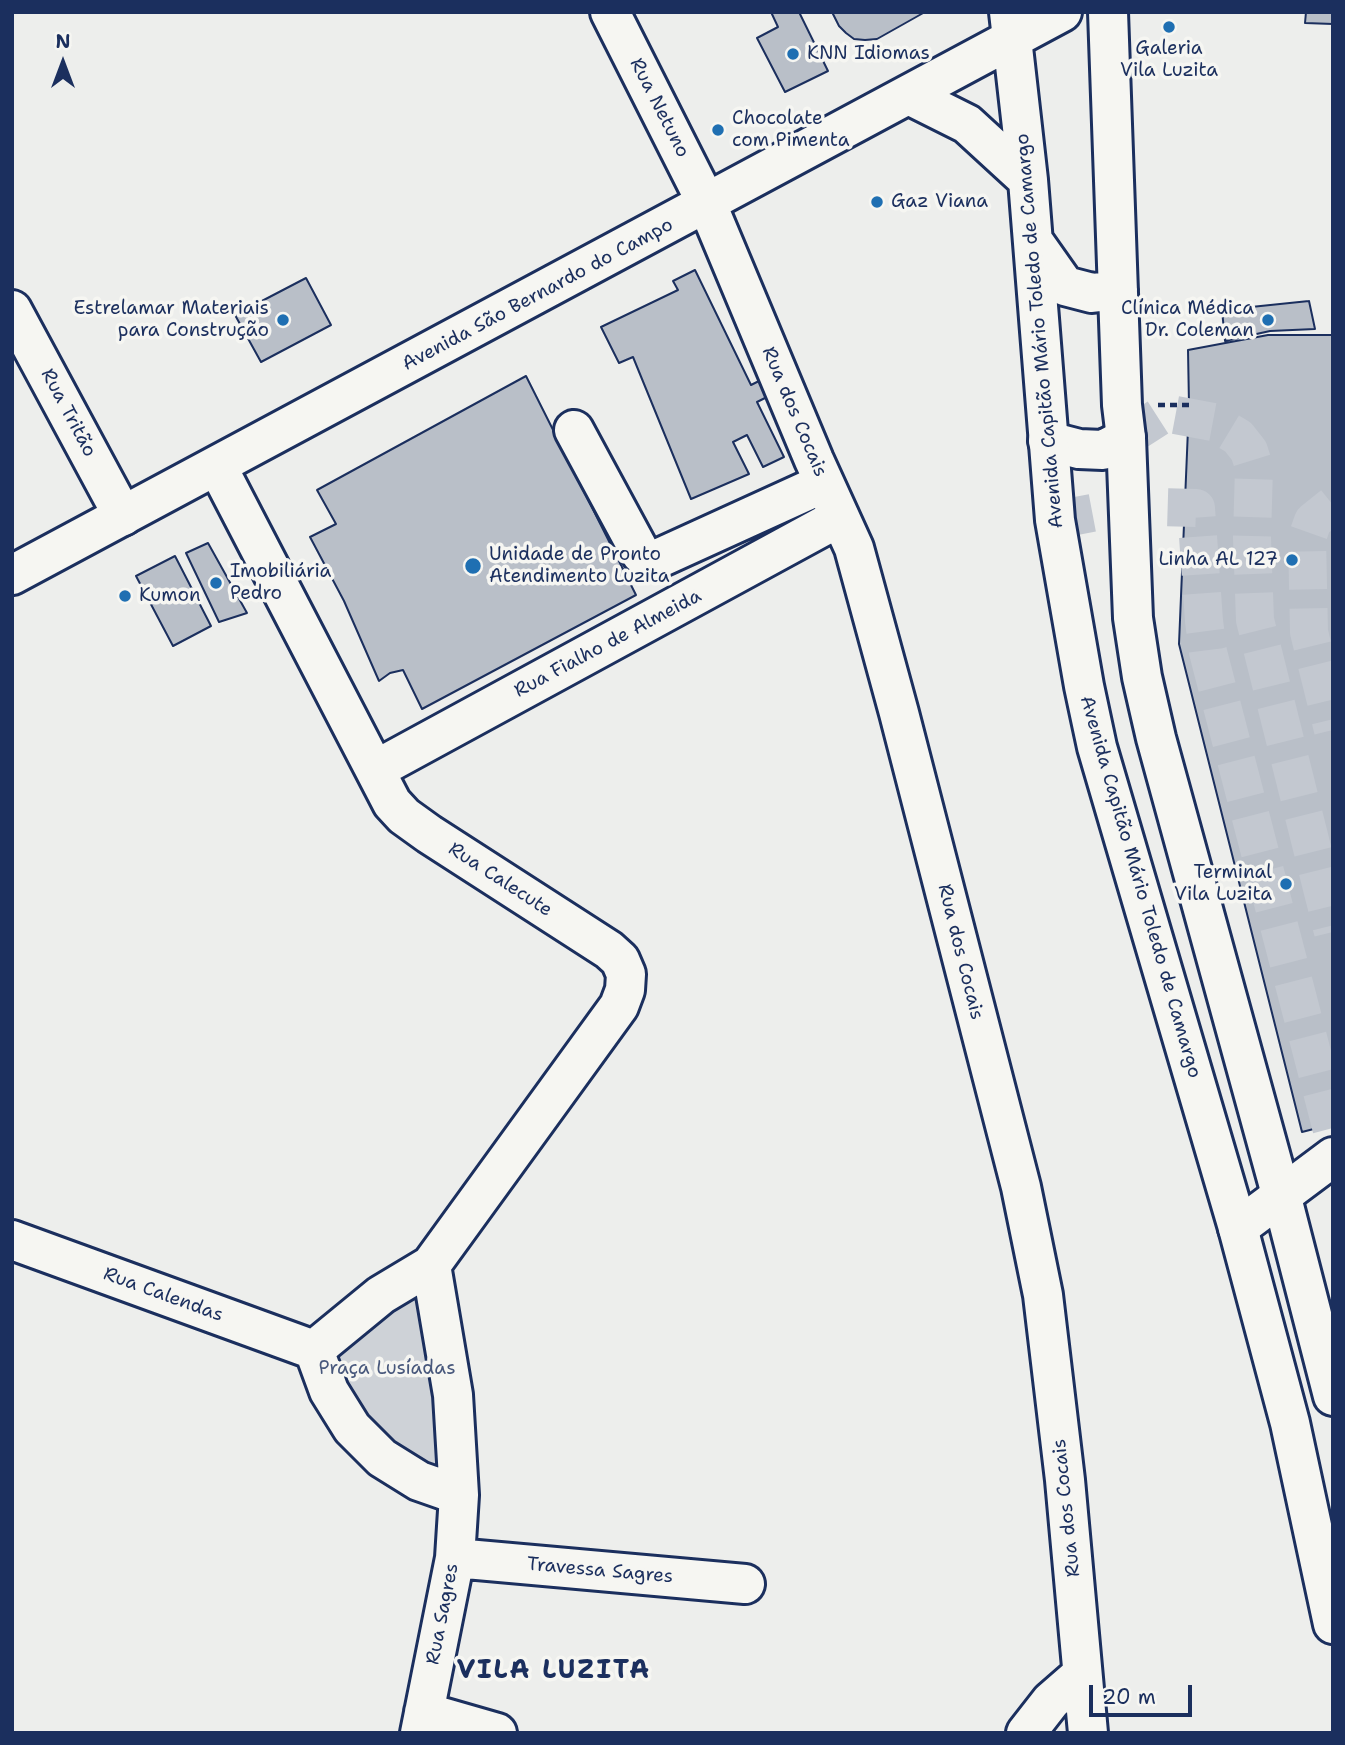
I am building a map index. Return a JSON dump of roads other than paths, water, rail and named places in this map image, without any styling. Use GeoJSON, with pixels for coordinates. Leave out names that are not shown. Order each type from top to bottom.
{"type":"FeatureCollection","features":[{"type":"Feature","properties":{"kind":"street","name":"Rua Netuno"},"geometry":{"type":"LineString","coordinates":[[610,12],[707,204]]}},
{"type":"Feature","properties":{"kind":"street","name":"Avenida São Bernardo do Campo"},"geometry":{"type":"LineString","coordinates":[[12,576],[909,94],[1010,26],[1062,12]]}},
{"type":"Feature","properties":{"kind":"street"},"geometry":{"type":"LineString","coordinates":[[1108,12],[1122,405],[1126,438],[1133,618],[1142,677],[1156,738],[1281,1194],[1333,1396]]}},
{"type":"Feature","properties":{"kind":"street","name":"Avenida Capitão Mário Toledo de Camargo"},"geometry":{"type":"LineString","coordinates":[[1010,26],[1028,180],[1055,520],[1084,687],[1097,747],[1238,1228],[1290,1423],[1333,1623]]}},
{"type":"Feature","properties":{"kind":"street"},"geometry":{"type":"LineString","coordinates":[[909,94],[967,124],[1028,180]]}},
{"type":"Feature","properties":{"kind":"street","name":"Rua dos Cocais"},"geometry":{"type":"LineString","coordinates":[[707,204],[854,548],[1021,1187],[1043,1296],[1065,1480],[1088,1733]]}},
{"type":"Feature","properties":{"kind":"street"},"geometry":{"type":"LineString","coordinates":[[1033,240],[1065,286],[1092,293],[1118,290]]}},
{"type":"Feature","properties":{"kind":"street","name":"Rua Tritão"},"geometry":{"type":"LineString","coordinates":[[12,310],[123,516]]}},
{"type":"Feature","properties":{"kind":"street"},"geometry":{"type":"LineString","coordinates":[[574,430],[641,554],[648,558],[664,557],[824,483]]}},
{"type":"Feature","properties":{"kind":"street"},"geometry":{"type":"LineString","coordinates":[[1048,441],[1079,449],[1103,450],[1126,438]]}},
{"type":"Feature","properties":{"kind":"street","name":"Rua Calecute"},"geometry":{"type":"LineString","coordinates":[[217,466],[392,803],[404,816],[440,842],[609,950],[620,960],[626,974],[625,990],[619,1006],[432,1265]]}},
{"type":"Feature","properties":{"kind":"street","name":"Rua Fialho de Almeida"},"geometry":{"type":"LineString","coordinates":[[375,770],[840,517]]}},
{"type":"Feature","properties":{"kind":"street"},"geometry":{"type":"LineString","coordinates":[[1238,1228],[1333,1157]]}},
{"type":"Feature","properties":{"kind":"street","name":"Rua Calendas"},"geometry":{"type":"LineString","coordinates":[[12,1240],[314,1350]]}},
{"type":"Feature","properties":{"kind":"street"},"geometry":{"type":"LineString","coordinates":[[432,1265],[453,1395],[459,1495],[419,1481],[382,1458],[352,1427],[329,1391],[314,1350],[381,1295],[432,1265]]}},
{"type":"Feature","properties":{"kind":"street","name":"Rua Sagres"},"geometry":{"type":"LineString","coordinates":[[422,1722],[455,1558],[459,1495]]}},
{"type":"Feature","properties":{"kind":"street","name":"Travessa Sagres"},"geometry":{"type":"LineString","coordinates":[[455,1558],[746,1584]]}},
{"type":"Feature","properties":{"kind":"street"},"geometry":{"type":"LineString","coordinates":[[1026,1733],[1051,1701],[1082,1674]]}},
{"type":"Feature","properties":{"kind":"street"},"geometry":{"type":"LineString","coordinates":[[422,1722],[497,1733]]}},
{"type":"Feature","properties":{"kind":"tunnel"},"geometry":{"type":"LineString","coordinates":[[1126,438],[1165,413],[1213,422],[1238,437],[1249,451],[1254,467],[1252,538],[1255,620],[1333,932]]}},
{"type":"Feature","properties":{"kind":"tunnel"},"geometry":{"type":"LineString","coordinates":[[1333,505],[1313,521],[1307,538],[1309,632],[1333,730]]}},
{"type":"Feature","properties":{"kind":"tunnel"},"geometry":{"type":"LineString","coordinates":[[1055,520],[1129,506],[1196,508],[1208,652],[1333,1134]]}},
{"type":"Feature","properties":{"kind":"place","name":"Galeria Vila Luzita"},"geometry":{"type":"Point","coordinates":[1169,27]}},
{"type":"Feature","properties":{"kind":"place","name":"KNN Idiomas"},"geometry":{"type":"Point","coordinates":[793,54]}},
{"type":"Feature","properties":{"kind":"place","name":"Chocolate com Pimenta"},"geometry":{"type":"Point","coordinates":[718,130]}},
{"type":"Feature","properties":{"kind":"place","name":"Gaz Viana"},"geometry":{"type":"Point","coordinates":[877,202]}},
{"type":"Feature","properties":{"kind":"place","name":"Estrelamar Materiais para Construção"},"geometry":{"type":"Point","coordinates":[283,320]}},
{"type":"Feature","properties":{"kind":"place","name":"Clínica Médica Dr. Coleman"},"geometry":{"type":"Point","coordinates":[1268,320]}},
{"type":"Feature","properties":{"kind":"place","name":"Linha AL 127"},"geometry":{"type":"Point","coordinates":[1292,560]}},
{"type":"Feature","properties":{"kind":"place","name":"Unidade de Pronto Atendimento Luzita"},"geometry":{"type":"Point","coordinates":[473,566]}},
{"type":"Feature","properties":{"kind":"place","name":"Imobiliária Pedro"},"geometry":{"type":"Point","coordinates":[216,583]}},
{"type":"Feature","properties":{"kind":"place","name":"Kumon"},"geometry":{"type":"Point","coordinates":[125,596]}},
{"type":"Feature","properties":{"kind":"place","name":"Terminal Vila Luzita"},"geometry":{"type":"Point","coordinates":[1286,884]}},
{"type":"Feature","properties":{"kind":"district","name":"VILA LUZITA"},"geometry":{"type":"Point","coordinates":[554,1671]}},
{"type":"Feature","properties":{"kind":"park label","name":"Praça Lusíadas"},"geometry":{"type":"Point","coordinates":[387,1369]}}]}
